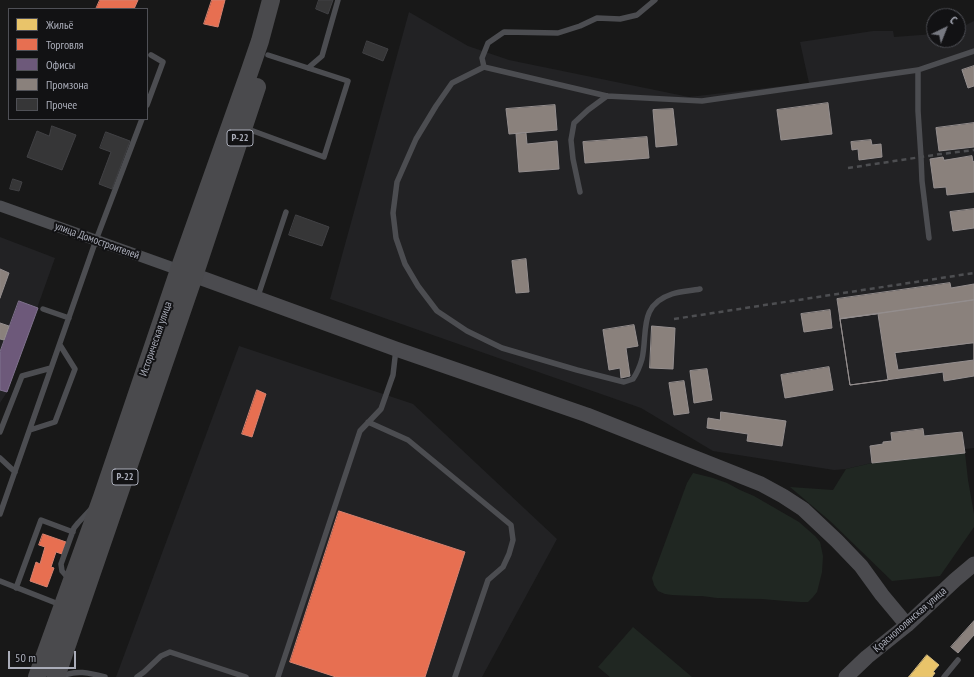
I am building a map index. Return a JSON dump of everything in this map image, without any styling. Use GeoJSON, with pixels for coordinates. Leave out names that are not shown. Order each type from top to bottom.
{"type":"FeatureCollection","features":[{"type":"Feature","properties":{"kind":"highway","name":"Историческая улица"},"geometry":{"type":"LineString","coordinates":[[56,677],[187,273],[260,41],[271,0]]}},
{"type":"Feature","properties":{"kind":"highway","name":"Историческая улица"},"geometry":{"type":"LineString","coordinates":[[37,677],[102,497],[244,128],[268,55],[283,0]]}},
{"type":"Feature","properties":{"kind":"main road"},"geometry":{"type":"LineString","coordinates":[[187,273],[396,349],[587,415],[761,484],[803,509],[837,541],[861,566],[907,625]]}},
{"type":"Feature","properties":{"kind":"main road","name":"Краснополянская улица"},"geometry":{"type":"LineString","coordinates":[[846,677],[867,657],[907,625],[974,564]]}},
{"type":"Feature","properties":{"kind":"street","name":"улица Домостроителей"},"geometry":{"type":"LineString","coordinates":[[0,206],[187,273]]}},
{"type":"Feature","properties":{"kind":"lane"},"geometry":{"type":"LineString","coordinates":[[308,68],[322,56],[338,0]]}},
{"type":"Feature","properties":{"kind":"lane"},"geometry":{"type":"LineString","coordinates":[[484,67],[482,58],[488,43],[504,32],[558,33],[580,26],[597,18],[620,19],[637,15],[655,0]]}},
{"type":"Feature","properties":{"kind":"lane"},"geometry":{"type":"LineString","coordinates":[[700,289],[672,294],[658,300],[651,308],[647,316],[642,359],[638,371],[633,379],[624,382],[502,348],[467,331],[437,311],[418,286],[405,264],[396,238],[393,213],[397,182],[416,139],[452,83],[484,67],[607,96],[702,101],[918,70],[974,51]]}},
{"type":"Feature","properties":{"kind":"lane"},"geometry":{"type":"LineString","coordinates":[[148,102],[162,62],[151,55]]}},
{"type":"Feature","properties":{"kind":"lane"},"geometry":{"type":"LineString","coordinates":[[244,128],[324,157],[348,81],[268,55]]}},
{"type":"Feature","properties":{"kind":"lane"},"geometry":{"type":"LineString","coordinates":[[918,70],[918,111],[922,181],[929,238]]}},
{"type":"Feature","properties":{"kind":"lane"},"geometry":{"type":"LineString","coordinates":[[580,192],[573,159],[571,140],[574,123],[607,96]]}},
{"type":"Feature","properties":{"kind":"lane"},"geometry":{"type":"LineString","coordinates":[[0,514],[96,240],[142,120]]}},
{"type":"Feature","properties":{"kind":"lane"},"geometry":{"type":"LineString","coordinates":[[257,299],[286,212]]}},
{"type":"Feature","properties":{"kind":"lane"},"geometry":{"type":"LineString","coordinates":[[43,309],[69,318]]}},
{"type":"Feature","properties":{"kind":"lane"},"geometry":{"type":"LineString","coordinates":[[30,430],[55,422],[75,369],[60,345]]}},
{"type":"Feature","properties":{"kind":"lane"},"geometry":{"type":"LineString","coordinates":[[278,677],[360,431],[381,409],[393,375],[396,349]]}},
{"type":"Feature","properties":{"kind":"lane"},"geometry":{"type":"LineString","coordinates":[[0,432],[22,376],[51,368]]}},
{"type":"Feature","properties":{"kind":"lane"},"geometry":{"type":"LineString","coordinates":[[368,422],[408,440],[510,525],[513,540],[509,554],[503,567],[488,580],[455,677]]}},
{"type":"Feature","properties":{"kind":"lane"},"geometry":{"type":"LineString","coordinates":[[0,458],[15,472]]}},
{"type":"Feature","properties":{"kind":"lane"},"geometry":{"type":"LineString","coordinates":[[71,582],[62,571],[61,564],[78,523],[102,497]]}},
{"type":"Feature","properties":{"kind":"lane"},"geometry":{"type":"LineString","coordinates":[[16,588],[41,520],[73,532]]}},
{"type":"Feature","properties":{"kind":"lane"},"geometry":{"type":"LineString","coordinates":[[0,581],[62,606]]}},
{"type":"Feature","properties":{"kind":"lane"},"geometry":{"type":"LineString","coordinates":[[137,677],[161,656],[170,652],[246,677]]}},
{"type":"Feature","properties":{"kind":"lane"},"geometry":{"type":"LineString","coordinates":[[944,677],[958,660]]}},
{"type":"Feature","properties":{"kind":"lane"},"geometry":{"type":"LineString","coordinates":[[60,677],[67,673],[81,672],[105,677]]}},
{"type":"Feature","properties":{"kind":"shaded area"},"geometry":{"type":"Polygon","coordinates":[[[409,12],[468,46],[509,60],[689,97],[809,83],[800,42],[873,31],[893,31],[894,37],[926,35],[926,48],[966,48],[966,25],[974,21],[974,448],[965,449],[965,453],[872,463],[834,470],[713,451],[641,408],[330,299],[409,12]]]}},
{"type":"Feature","properties":{"kind":"shaded area"},"geometry":{"type":"Polygon","coordinates":[[[0,237],[55,258],[7,392],[0,403],[0,237]]]}},
{"type":"Feature","properties":{"kind":"shaded area"},"geometry":{"type":"Polygon","coordinates":[[[239,346],[413,404],[557,539],[482,677],[116,677],[239,346]]]}},
{"type":"Feature","properties":{"kind":"shaded area"},"geometry":{"type":"Polygon","coordinates":[[[965,453],[974,514],[974,527],[940,576],[892,581],[830,521],[790,487],[833,490],[846,469],[872,463],[965,453]]]}},
{"type":"Feature","properties":{"kind":"shaded area"},"geometry":{"type":"Polygon","coordinates":[[[693,473],[727,483],[754,496],[799,522],[815,536],[820,542],[823,556],[822,572],[817,592],[808,602],[672,595],[658,591],[652,578],[687,483],[693,473]]]}},
{"type":"Feature","properties":{"kind":"shaded area"},"geometry":{"type":"Polygon","coordinates":[[[633,627],[692,677],[610,677],[598,667],[633,627]]]}},
{"type":"Feature","properties":{"kind":"building: Жильё"},"geometry":{"type":"Polygon","coordinates":[[[927,655],[939,665],[933,672],[935,673],[932,677],[909,677],[927,655]]]}},
{"type":"Feature","properties":{"kind":"building: Торговля"},"geometry":{"type":"Polygon","coordinates":[[[100,0],[138,0],[134,8],[96,8],[100,0]]]}},
{"type":"Feature","properties":{"kind":"building: Торговля"},"geometry":{"type":"Polygon","coordinates":[[[212,0],[225,0],[218,27],[204,24],[212,0]]]}},
{"type":"Feature","properties":{"kind":"building: Торговля"},"geometry":{"type":"Polygon","coordinates":[[[257,390],[266,394],[252,437],[242,434],[257,390]]]}},
{"type":"Feature","properties":{"kind":"building: Торговля"},"geometry":{"type":"Polygon","coordinates":[[[339,511],[465,552],[425,677],[336,677],[290,662],[339,511]]]}},
{"type":"Feature","properties":{"kind":"building: Торговля"},"geometry":{"type":"Polygon","coordinates":[[[43,534],[66,542],[62,554],[56,552],[51,567],[54,568],[47,587],[30,581],[36,562],[40,564],[45,547],[39,545],[43,534]]]}},
{"type":"Feature","properties":{"kind":"building: Офисы"},"geometry":{"type":"Polygon","coordinates":[[[19,301],[38,308],[7,392],[0,390],[0,352],[19,301]]]}},
{"type":"Feature","properties":{"kind":"building: Промзона"},"geometry":{"type":"Polygon","coordinates":[[[974,66],[974,86],[968,88],[962,70],[974,66]]]}},
{"type":"Feature","properties":{"kind":"building: Промзона"},"geometry":{"type":"Polygon","coordinates":[[[828,103],[832,134],[781,140],[777,110],[828,103]]]}},
{"type":"Feature","properties":{"kind":"building: Промзона"},"geometry":{"type":"Polygon","coordinates":[[[555,105],[557,130],[509,134],[506,109],[555,105]]]}},
{"type":"Feature","properties":{"kind":"building: Промзона"},"geometry":{"type":"Polygon","coordinates":[[[673,109],[677,145],[656,147],[653,110],[673,109]]]}},
{"type":"Feature","properties":{"kind":"building: Промзона"},"geometry":{"type":"Polygon","coordinates":[[[974,123],[974,147],[939,151],[936,128],[974,123]]]}},
{"type":"Feature","properties":{"kind":"building: Промзона"},"geometry":{"type":"Polygon","coordinates":[[[526,133],[527,144],[557,141],[559,169],[519,172],[516,134],[526,133]]]}},
{"type":"Feature","properties":{"kind":"building: Промзона"},"geometry":{"type":"Polygon","coordinates":[[[647,137],[649,158],[585,163],[583,142],[647,137]]]}},
{"type":"Feature","properties":{"kind":"building: Промзона"},"geometry":{"type":"Polygon","coordinates":[[[871,140],[872,145],[881,144],[882,157],[859,160],[858,149],[852,150],[851,142],[871,140]]]}},
{"type":"Feature","properties":{"kind":"building: Промзона"},"geometry":{"type":"Polygon","coordinates":[[[972,156],[973,162],[974,161],[974,192],[947,195],[946,187],[934,188],[930,159],[943,157],[944,160],[972,156]]]}},
{"type":"Feature","properties":{"kind":"building: Промзона"},"geometry":{"type":"Polygon","coordinates":[[[974,209],[974,228],[953,231],[950,212],[974,209]]]}},
{"type":"Feature","properties":{"kind":"building: Промзона"},"geometry":{"type":"Polygon","coordinates":[[[526,259],[529,292],[516,293],[512,261],[526,259]]]}},
{"type":"Feature","properties":{"kind":"building: Промзона"},"geometry":{"type":"Polygon","coordinates":[[[0,269],[9,273],[0,298],[0,269]]]}},
{"type":"Feature","properties":{"kind":"building: Промзона"},"geometry":{"type":"Polygon","coordinates":[[[950,283],[951,288],[974,284],[974,300],[840,319],[837,299],[950,283]]]}},
{"type":"Feature","properties":{"kind":"building: Промзона"},"geometry":{"type":"Polygon","coordinates":[[[974,300],[974,376],[944,381],[943,372],[850,385],[840,319],[974,300]]]}},
{"type":"Feature","properties":{"kind":"building: Промзона"},"geometry":{"type":"Polygon","coordinates":[[[830,310],[832,328],[804,332],[801,314],[830,310]]]}},
{"type":"Feature","properties":{"kind":"building: Промзона"},"geometry":{"type":"Polygon","coordinates":[[[878,314],[888,380],[850,385],[840,319],[878,314]]]}},
{"type":"Feature","properties":{"kind":"building: Промзона"},"geometry":{"type":"Polygon","coordinates":[[[0,323],[9,326],[4,340],[0,339],[0,323]]]}},
{"type":"Feature","properties":{"kind":"building: Промзона"},"geometry":{"type":"Polygon","coordinates":[[[634,325],[638,346],[626,348],[630,376],[621,378],[620,368],[609,370],[603,330],[634,325]]]}},
{"type":"Feature","properties":{"kind":"building: Промзона"},"geometry":{"type":"Polygon","coordinates":[[[652,326],[675,328],[673,369],[650,368],[652,326]]]}},
{"type":"Feature","properties":{"kind":"building: Промзона"},"geometry":{"type":"Polygon","coordinates":[[[974,343],[974,360],[898,370],[895,353],[974,343]]]}},
{"type":"Feature","properties":{"kind":"building: Промзона"},"geometry":{"type":"Polygon","coordinates":[[[829,367],[833,390],[785,398],[781,375],[829,367]]]}},
{"type":"Feature","properties":{"kind":"building: Промзона"},"geometry":{"type":"Polygon","coordinates":[[[707,369],[712,400],[694,403],[690,371],[707,369]]]}},
{"type":"Feature","properties":{"kind":"building: Промзона"},"geometry":{"type":"Polygon","coordinates":[[[684,381],[689,413],[674,415],[669,383],[684,381]]]}},
{"type":"Feature","properties":{"kind":"building: Промзона"},"geometry":{"type":"Polygon","coordinates":[[[721,412],[786,421],[782,446],[747,441],[748,434],[707,428],[708,418],[720,420],[721,412]]]}},
{"type":"Feature","properties":{"kind":"building: Промзона"},"geometry":{"type":"Polygon","coordinates":[[[923,429],[924,436],[962,432],[965,453],[872,463],[870,446],[892,441],[891,433],[923,429]]]}},
{"type":"Feature","properties":{"kind":"building: Промзона"},"geometry":{"type":"Polygon","coordinates":[[[974,621],[974,635],[958,653],[951,647],[974,621]]]}},
{"type":"Feature","properties":{"kind":"building: Прочее"},"geometry":{"type":"Polygon","coordinates":[[[319,0],[333,0],[328,14],[316,9],[319,0]]]}},
{"type":"Feature","properties":{"kind":"building: Прочее"},"geometry":{"type":"Polygon","coordinates":[[[367,41],[388,49],[383,61],[363,53],[367,41]]]}},
{"type":"Feature","properties":{"kind":"building: Прочее"},"geometry":{"type":"Polygon","coordinates":[[[52,126],[76,135],[62,170],[27,157],[37,131],[49,136],[52,126]]]}},
{"type":"Feature","properties":{"kind":"building: Прочее"},"geometry":{"type":"Polygon","coordinates":[[[106,132],[130,141],[112,189],[99,184],[111,152],[100,148],[106,132]]]}},
{"type":"Feature","properties":{"kind":"building: Прочее"},"geometry":{"type":"Polygon","coordinates":[[[13,179],[22,182],[19,191],[10,189],[13,179]]]}},
{"type":"Feature","properties":{"kind":"building: Прочее"},"geometry":{"type":"Polygon","coordinates":[[[296,215],[329,227],[322,246],[289,235],[296,215]]]}},
{"type":"Feature","properties":{"kind":"railway"},"geometry":{"type":"LineString","coordinates":[[848,168],[974,150]]}},
{"type":"Feature","properties":{"kind":"railway"},"geometry":{"type":"LineString","coordinates":[[674,319],[974,273]]}}]}
